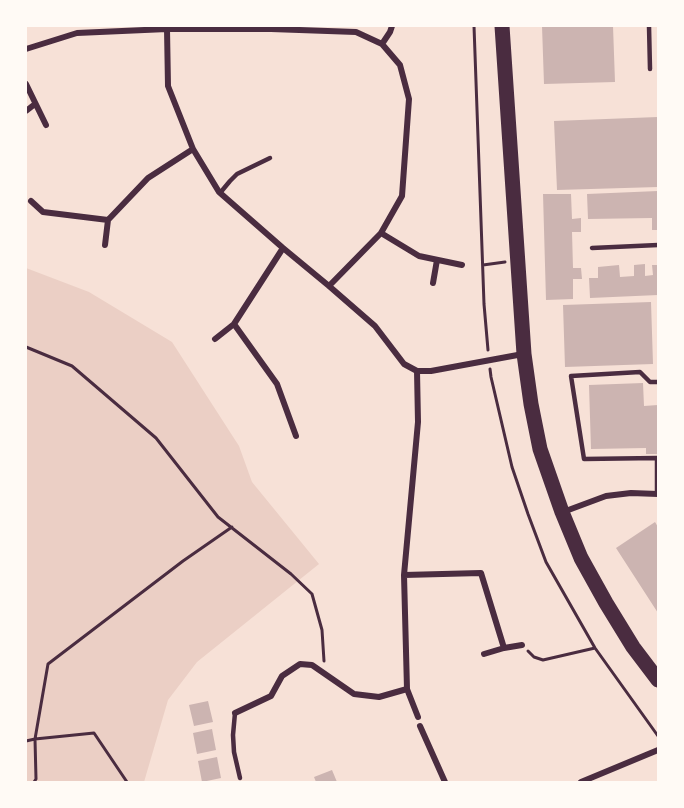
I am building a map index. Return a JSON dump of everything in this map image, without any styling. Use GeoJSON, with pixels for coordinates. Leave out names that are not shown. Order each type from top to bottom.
{"type":"FeatureCollection","features":[{"type":"Feature","properties":{"kind":"main road"},"geometry":{"type":"LineString","coordinates":[[502,26],[524,354],[540,449],[581,558],[633,647],[658,680]]}},
{"type":"Feature","properties":{"kind":"street"},"geometry":{"type":"LineString","coordinates":[[382,44],[392,26]]}},
{"type":"Feature","properties":{"kind":"street"},"geometry":{"type":"LineString","coordinates":[[26,49],[77,33],[271,27],[356,32],[382,44],[400,65],[408,99],[402,196],[381,233],[329,286]]}},
{"type":"Feature","properties":{"kind":"street"},"geometry":{"type":"LineString","coordinates":[[167,29],[168,86],[193,149],[220,193],[375,326],[404,364],[417,371],[431,371],[524,354]]}},
{"type":"Feature","properties":{"kind":"street"},"geometry":{"type":"LineString","coordinates":[[26,84],[45,125]]}},
{"type":"Feature","properties":{"kind":"street"},"geometry":{"type":"LineString","coordinates":[[26,111],[35,104]]}},
{"type":"Feature","properties":{"kind":"street"},"geometry":{"type":"LineString","coordinates":[[105,245],[108,220],[148,178],[193,149]]}},
{"type":"Feature","properties":{"kind":"street"},"geometry":{"type":"LineString","coordinates":[[31,201],[43,212],[108,220]]}},
{"type":"Feature","properties":{"kind":"street"},"geometry":{"type":"LineString","coordinates":[[381,233],[419,256],[462,265]]}},
{"type":"Feature","properties":{"kind":"street"},"geometry":{"type":"LineString","coordinates":[[215,339],[234,324],[283,248]]}},
{"type":"Feature","properties":{"kind":"street"},"geometry":{"type":"LineString","coordinates":[[433,283],[437,260]]}},
{"type":"Feature","properties":{"kind":"street"},"geometry":{"type":"LineString","coordinates":[[234,324],[277,384],[297,436]]}},
{"type":"Feature","properties":{"kind":"street"},"geometry":{"type":"LineString","coordinates":[[417,371],[418,422],[405,575],[407,689],[418,717]]}},
{"type":"Feature","properties":{"kind":"street"},"geometry":{"type":"LineString","coordinates":[[562,512],[606,496],[658,494]]}},
{"type":"Feature","properties":{"kind":"street"},"geometry":{"type":"LineString","coordinates":[[405,575],[481,573],[504,648]]}},
{"type":"Feature","properties":{"kind":"street"},"geometry":{"type":"LineString","coordinates":[[484,654],[522,645]]}},
{"type":"Feature","properties":{"kind":"street"},"geometry":{"type":"LineString","coordinates":[[235,713],[271,696],[282,676],[300,664],[312,665],[354,694],[379,697],[407,689]]}},
{"type":"Feature","properties":{"kind":"street"},"geometry":{"type":"LineString","coordinates":[[420,726],[445,783]]}},
{"type":"Feature","properties":{"kind":"street"},"geometry":{"type":"LineString","coordinates":[[581,783],[658,750]]}},
{"type":"Feature","properties":{"kind":"lane"},"geometry":{"type":"LineString","coordinates":[[649,26],[650,69]]}},
{"type":"Feature","properties":{"kind":"lane"},"geometry":{"type":"LineString","coordinates":[[220,193],[237,174],[270,158]]}},
{"type":"Feature","properties":{"kind":"lane"},"geometry":{"type":"LineString","coordinates":[[592,248],[658,245]]}},
{"type":"Feature","properties":{"kind":"lane"},"geometry":{"type":"LineString","coordinates":[[658,382],[650,382],[640,372],[571,376],[585,459],[657,458],[658,494]]}},
{"type":"Feature","properties":{"kind":"lane"},"geometry":{"type":"LineString","coordinates":[[235,713],[234,752],[240,778]]}},
{"type":"Feature","properties":{"kind":"path"},"geometry":{"type":"LineString","coordinates":[[474,26],[484,304],[491,376],[512,467],[546,561],[595,648],[658,736]]}},
{"type":"Feature","properties":{"kind":"path"},"geometry":{"type":"LineString","coordinates":[[483,265],[518,260]]}},
{"type":"Feature","properties":{"kind":"path"},"geometry":{"type":"LineString","coordinates":[[26,347],[72,366],[156,438],[218,517],[291,574],[312,594],[322,630],[324,657],[321,671]]}},
{"type":"Feature","properties":{"kind":"path"},"geometry":{"type":"LineString","coordinates":[[34,783],[36,779],[35,739],[48,664],[183,561],[232,527]]}},
{"type":"Feature","properties":{"kind":"path"},"geometry":{"type":"LineString","coordinates":[[522,645],[534,657],[543,660],[595,648]]}},
{"type":"Feature","properties":{"kind":"path"},"geometry":{"type":"LineString","coordinates":[[26,741],[94,733],[127,783]]}},
{"type":"Feature","properties":{"kind":"shaded area"},"geometry":{"type":"Polygon","coordinates":[[[26,268],[89,292],[172,342],[239,446],[252,482],[319,564],[197,662],[168,700],[144,782],[26,782],[26,268]]]}},
{"type":"Feature","properties":{"kind":"building"},"geometry":{"type":"Polygon","coordinates":[[[542,26],[613,26],[615,82],[544,84],[542,26]]]}},
{"type":"Feature","properties":{"kind":"building"},"geometry":{"type":"Polygon","coordinates":[[[658,117],[658,187],[557,190],[554,121],[658,117]]]}},
{"type":"Feature","properties":{"kind":"building"},"geometry":{"type":"Polygon","coordinates":[[[658,191],[658,230],[652,230],[652,218],[588,219],[587,194],[658,191]]]}},
{"type":"Feature","properties":{"kind":"building"},"geometry":{"type":"Polygon","coordinates":[[[543,194],[571,194],[572,219],[581,218],[581,232],[572,232],[573,268],[581,268],[582,279],[573,279],[573,299],[546,300],[543,194]]]}},
{"type":"Feature","properties":{"kind":"building"},"geometry":{"type":"Polygon","coordinates":[[[645,264],[645,276],[653,275],[652,265],[658,265],[658,295],[590,298],[589,278],[598,278],[598,267],[619,265],[620,277],[634,276],[634,265],[645,264]]]}},
{"type":"Feature","properties":{"kind":"building"},"geometry":{"type":"Polygon","coordinates":[[[651,302],[653,364],[565,367],[563,305],[651,302]]]}},
{"type":"Feature","properties":{"kind":"building"},"geometry":{"type":"Polygon","coordinates":[[[643,383],[644,406],[658,405],[658,454],[646,454],[646,448],[591,449],[589,385],[643,383]]]}},
{"type":"Feature","properties":{"kind":"building"},"geometry":{"type":"Polygon","coordinates":[[[655,522],[658,527],[658,613],[616,548],[655,522]]]}},
{"type":"Feature","properties":{"kind":"building"},"geometry":{"type":"Polygon","coordinates":[[[208,701],[213,722],[194,726],[189,705],[208,701]]]}},
{"type":"Feature","properties":{"kind":"building"},"geometry":{"type":"Polygon","coordinates":[[[212,729],[216,750],[197,754],[193,733],[212,729]]]}},
{"type":"Feature","properties":{"kind":"building"},"geometry":{"type":"Polygon","coordinates":[[[217,757],[221,778],[202,782],[198,761],[217,757]]]}},
{"type":"Feature","properties":{"kind":"building"},"geometry":{"type":"Polygon","coordinates":[[[332,770],[337,782],[316,782],[314,777],[332,770]]]}}]}
